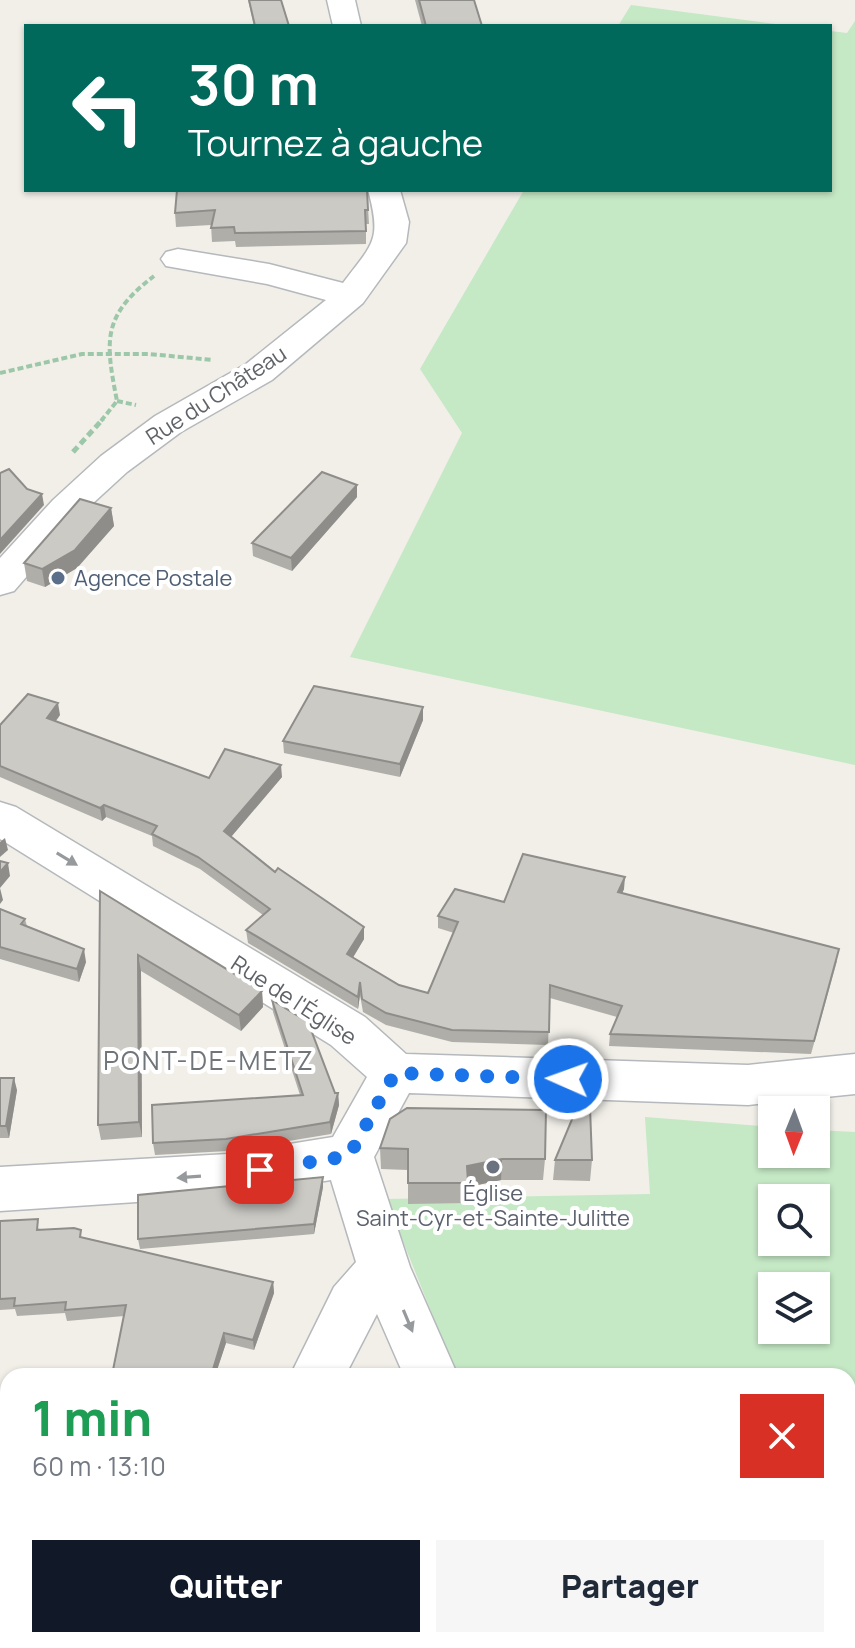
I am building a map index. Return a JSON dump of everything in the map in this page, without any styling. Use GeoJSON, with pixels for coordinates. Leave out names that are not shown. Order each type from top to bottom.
{"type":"FeatureCollection","features":[{"type":"Feature","properties":{"kind":"street"},"geometry":{"type":"LineString","coordinates":[[341,0],[347,24]]}},
{"type":"Feature","properties":{"kind":"street","name":"Rue du Château"},"geometry":{"type":"LineString","coordinates":[[0,582],[81,494],[168,424],[259,372],[351,296],[390,243],[393,222],[385,192]]}},
{"type":"Feature","properties":{"kind":"street"},"geometry":{"type":"LineString","coordinates":[[178,259],[269,274],[351,296]]}},
{"type":"Feature","properties":{"kind":"street","name":"Rue de l'Église"},"geometry":{"type":"LineString","coordinates":[[0,818],[348,1031],[395,1073]]}},
{"type":"Feature","properties":{"kind":"street"},"geometry":{"type":"LineString","coordinates":[[428,1368],[384,1267],[349,1156],[395,1073],[748,1085],[855,1074]]}},
{"type":"Feature","properties":{"kind":"street"},"geometry":{"type":"LineString","coordinates":[[0,1189],[228,1175],[349,1156]]}},
{"type":"Feature","properties":{"kind":"street"},"geometry":{"type":"LineString","coordinates":[[321,1368],[353,1304],[384,1267]]}},
{"type":"Feature","properties":{"kind":"path"},"geometry":{"type":"LineString","coordinates":[[81,494],[71,457],[79,440],[110,415],[117,401],[105,342],[114,317],[135,289],[178,259]]}},
{"type":"Feature","properties":{"kind":"path"},"geometry":{"type":"LineString","coordinates":[[0,373],[82,354],[214,361],[259,372]]}},
{"type":"Feature","properties":{"kind":"green space"},"geometry":{"type":"Polygon","coordinates":[[[631,5],[776,24],[619,24],[631,5]]]}},
{"type":"Feature","properties":{"kind":"green space"},"geometry":{"type":"Polygon","coordinates":[[[855,21],[855,765],[350,657],[462,433],[420,369],[523,192],[832,192],[832,31],[847,33],[855,21]]]}},
{"type":"Feature","properties":{"kind":"green space"},"geometry":{"type":"Polygon","coordinates":[[[645,1117],[758,1126],[758,1168],[830,1168],[830,1131],[855,1132],[855,1368],[454,1368],[386,1199],[650,1194],[645,1117]]]}},
{"type":"Feature","properties":{"kind":"building"},"geometry":{"type":"Polygon","coordinates":[[[249,0],[281,0],[288,24],[255,24],[249,0]]]}},
{"type":"Feature","properties":{"kind":"building"},"geometry":{"type":"Polygon","coordinates":[[[419,0],[474,0],[481,24],[425,24],[419,0]]]}},
{"type":"Feature","properties":{"kind":"building"},"geometry":{"type":"Polygon","coordinates":[[[177,192],[367,192],[366,231],[235,233],[234,227],[211,228],[215,210],[175,213],[177,192]]]}},
{"type":"Feature","properties":{"kind":"building"},"geometry":{"type":"Polygon","coordinates":[[[9,469],[27,489],[42,494],[0,540],[0,473],[9,469]]]}},
{"type":"Feature","properties":{"kind":"building"},"geometry":{"type":"Polygon","coordinates":[[[322,472],[357,485],[291,558],[252,543],[322,472]]]}},
{"type":"Feature","properties":{"kind":"building"},"geometry":{"type":"Polygon","coordinates":[[[80,499],[111,508],[75,550],[42,569],[24,563],[80,499]]]}},
{"type":"Feature","properties":{"kind":"building"},"geometry":{"type":"Polygon","coordinates":[[[314,686],[423,707],[400,764],[283,741],[314,686]]]}},
{"type":"Feature","properties":{"kind":"building"},"geometry":{"type":"Polygon","coordinates":[[[28,694],[58,703],[47,718],[209,778],[225,749],[281,765],[224,831],[275,872],[278,868],[364,927],[347,954],[399,985],[428,993],[458,922],[438,916],[455,889],[504,902],[523,854],[625,877],[618,892],[839,949],[814,1041],[610,1034],[622,1006],[550,985],[549,1032],[452,1030],[386,1013],[362,999],[360,982],[358,997],[246,930],[270,909],[198,857],[152,834],[157,826],[104,805],[100,808],[0,766],[0,725],[28,694]]]}},
{"type":"Feature","properties":{"kind":"building"},"geometry":{"type":"Polygon","coordinates":[[[0,861],[8,863],[0,872],[0,861]]]}},
{"type":"Feature","properties":{"kind":"building"},"geometry":{"type":"Polygon","coordinates":[[[100,891],[262,991],[239,1015],[138,955],[139,1122],[98,1125],[100,891]]]}},
{"type":"Feature","properties":{"kind":"building"},"geometry":{"type":"Polygon","coordinates":[[[0,909],[25,919],[21,924],[84,949],[77,969],[0,947],[0,909]]]}},
{"type":"Feature","properties":{"kind":"building"},"geometry":{"type":"Polygon","coordinates":[[[272,1000],[308,1022],[335,1093],[338,1093],[330,1122],[226,1139],[153,1143],[152,1105],[303,1095],[272,1000]]]}},
{"type":"Feature","properties":{"kind":"building"},"geometry":{"type":"Polygon","coordinates":[[[0,1078],[14,1078],[6,1126],[0,1126],[0,1078]]]}},
{"type":"Feature","properties":{"kind":"building"},"geometry":{"type":"Polygon","coordinates":[[[588,1081],[592,1160],[555,1160],[588,1081]]]}},
{"type":"Feature","properties":{"kind":"building"},"geometry":{"type":"Polygon","coordinates":[[[407,1108],[546,1110],[545,1159],[502,1159],[467,1166],[468,1183],[408,1183],[408,1149],[380,1148],[390,1119],[407,1108]]]}},
{"type":"Feature","properties":{"kind":"building"},"geometry":{"type":"Polygon","coordinates":[[[323,1177],[314,1224],[138,1239],[138,1195],[323,1177]]]}},
{"type":"Feature","properties":{"kind":"building"},"geometry":{"type":"Polygon","coordinates":[[[38,1219],[37,1230],[74,1228],[81,1230],[80,1237],[273,1282],[253,1340],[224,1333],[213,1368],[113,1368],[126,1305],[65,1310],[66,1302],[14,1306],[15,1298],[0,1299],[0,1221],[38,1219]]]}},
{"type":"Feature","properties":{"kind":"place","name":"Agence Postale"},"geometry":{"type":"Point","coordinates":[58,578]}},
{"type":"Feature","properties":{"kind":"place","name":"Église Saint-Cyr-et-Sainte-Julitte"},"geometry":{"type":"Point","coordinates":[493,1167]}},
{"type":"Feature","properties":{"kind":"district","name":"PONT-DE-METZ"},"geometry":{"type":"Point","coordinates":[209,1061]}},
{"type":"Feature","properties":{"kind":"route"},"geometry":{"type":"LineString","coordinates":[[260,1170],[349,1156],[395,1073],[568,1079]]}}]}
